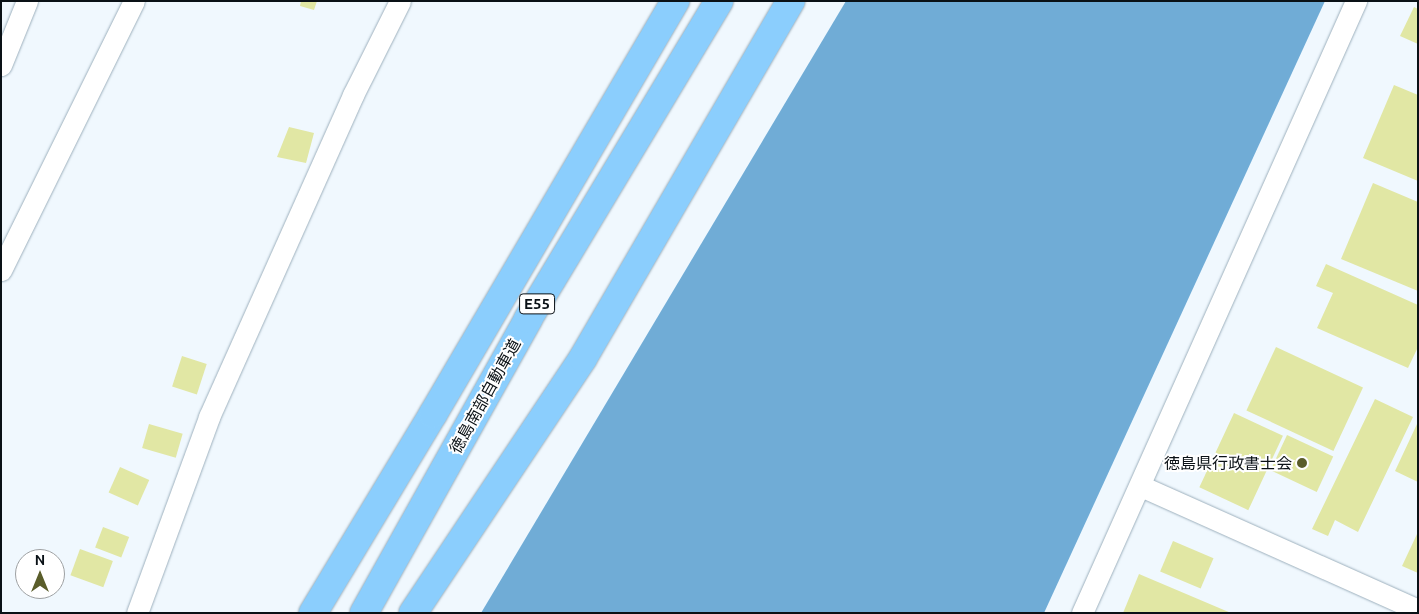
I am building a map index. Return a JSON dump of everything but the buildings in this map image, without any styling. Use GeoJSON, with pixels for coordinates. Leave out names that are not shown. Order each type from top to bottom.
{"type":"FeatureCollection","features":[{"type":"Feature","properties":{"kind":"highway"},"geometry":{"type":"LineString","coordinates":[[313,613],[433,414],[675,1]]}},
{"type":"Feature","properties":{"kind":"highway","name":"徳島南部自動車道"},"geometry":{"type":"LineString","coordinates":[[364,613],[528,319],[719,1]]}},
{"type":"Feature","properties":{"kind":"highway"},"geometry":{"type":"LineString","coordinates":[[413,613],[583,358],[791,1]]}},
{"type":"Feature","properties":{"kind":"street"},"geometry":{"type":"LineString","coordinates":[[1,65],[27,1]]}},
{"type":"Feature","properties":{"kind":"street"},"geometry":{"type":"LineString","coordinates":[[1,270],[134,1]]}},
{"type":"Feature","properties":{"kind":"street"},"geometry":{"type":"LineString","coordinates":[[137,613],[209,417],[353,95],[400,1]]}},
{"type":"Feature","properties":{"kind":"street"},"geometry":{"type":"LineString","coordinates":[[1086,613],[1357,1]]}},
{"type":"Feature","properties":{"kind":"street"},"geometry":{"type":"LineString","coordinates":[[1082,613],[1357,1]]}},
{"type":"Feature","properties":{"kind":"street"},"geometry":{"type":"LineString","coordinates":[[1142,487],[1418,610]]}},
{"type":"Feature","properties":{"kind":"water"},"geometry":{"type":"Polygon","coordinates":[[[846,1],[1325,1],[1044,613],[481,613],[846,1]]]}},
{"type":"Feature","properties":{"kind":"place","name":"徳島県行政書士会"},"geometry":{"type":"Point","coordinates":[1302,463]}}]}
